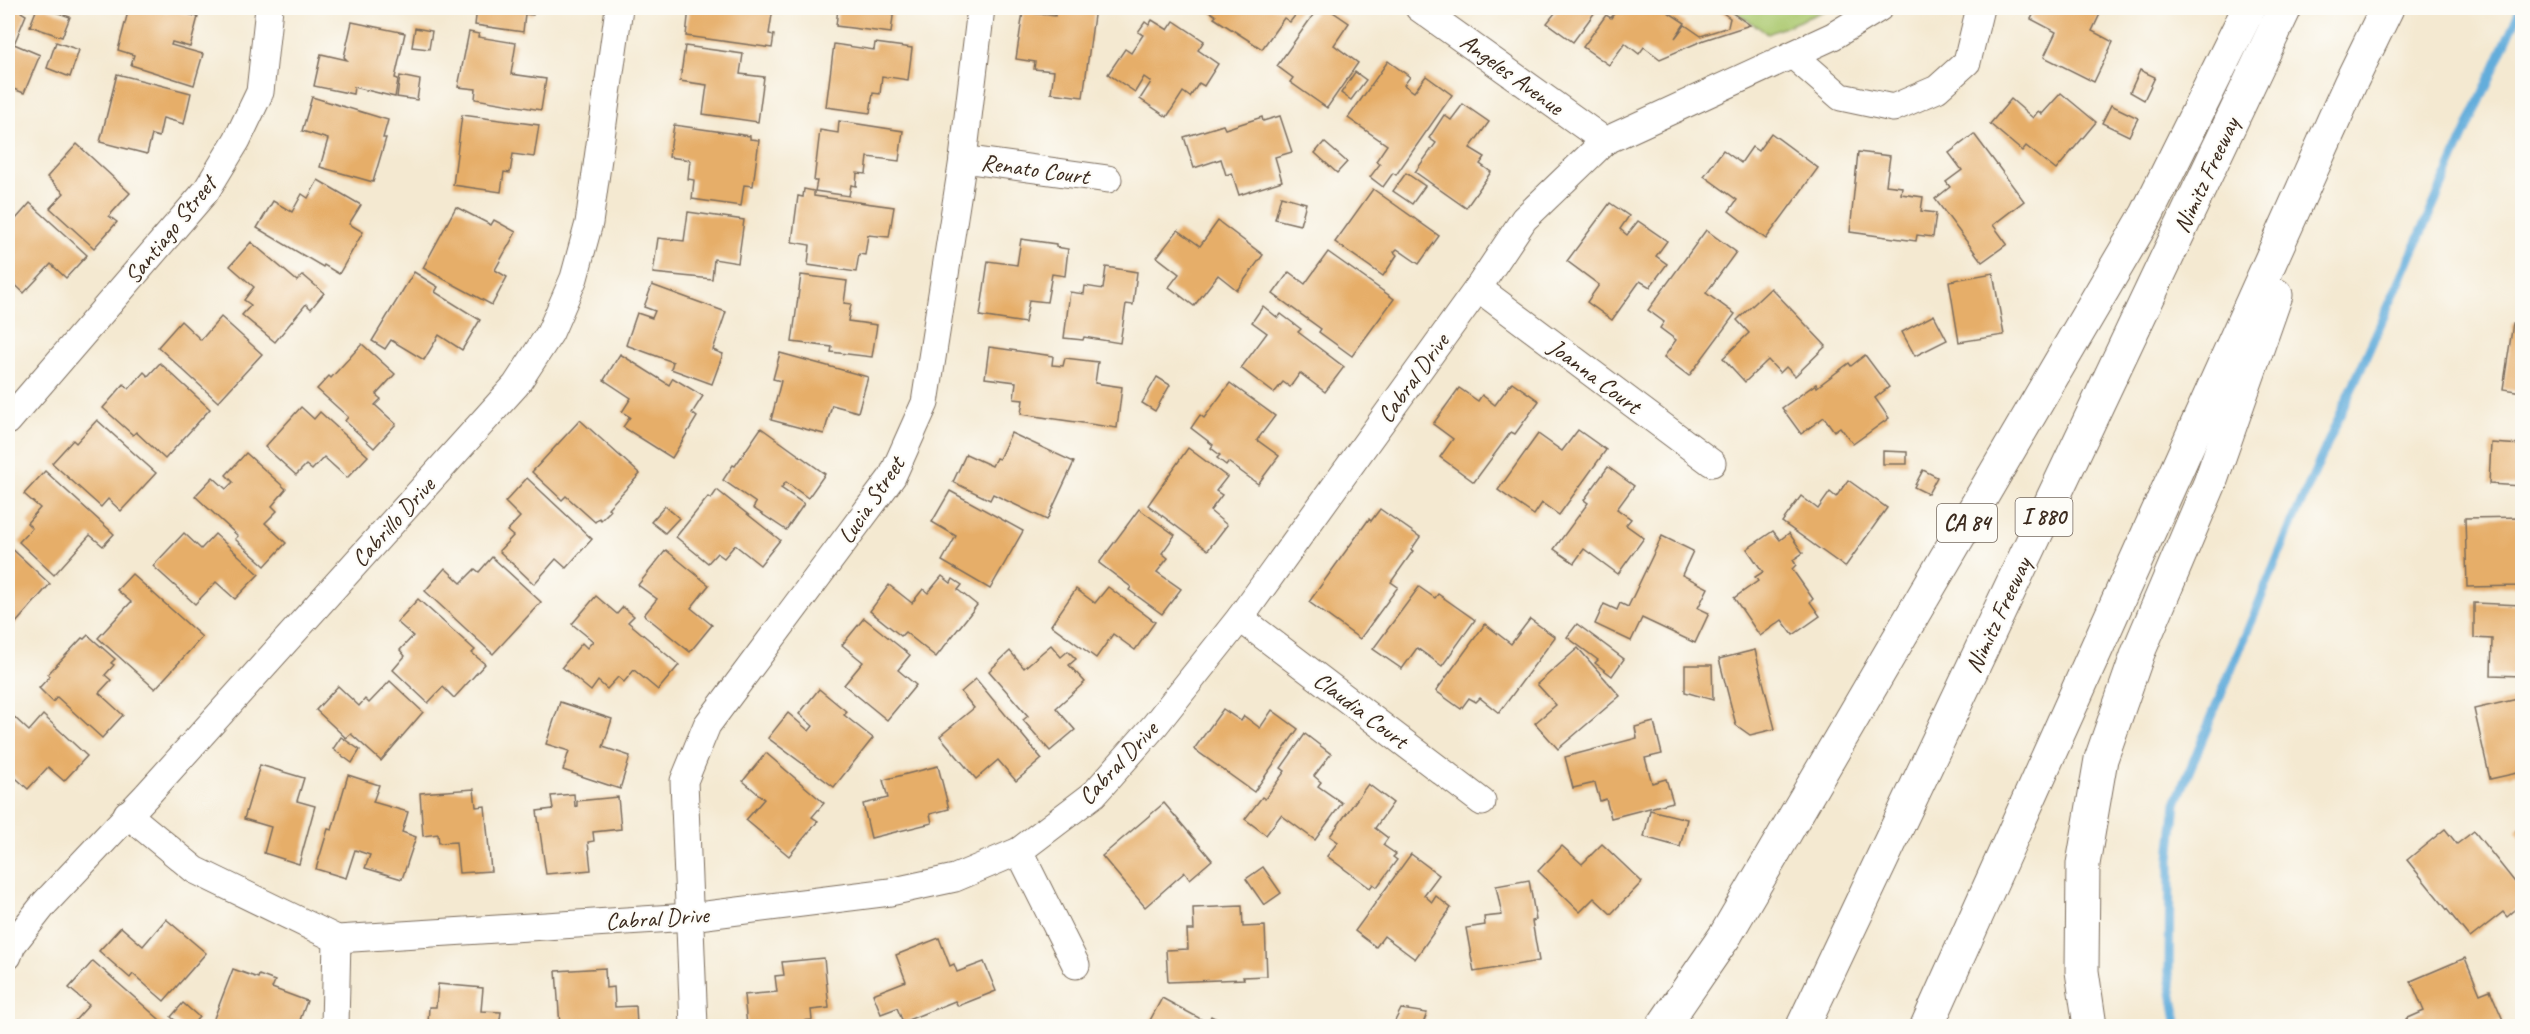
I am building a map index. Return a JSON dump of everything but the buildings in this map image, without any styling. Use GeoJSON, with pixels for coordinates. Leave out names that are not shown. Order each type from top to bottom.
{"type":"FeatureCollection","features":[{"type":"Feature","properties":{"kind":"highway","name":"CA 84"},"geometry":{"type":"LineString","coordinates":[[1663,1026],[1725,936],[2147,214],[2249,8]]}},
{"type":"Feature","properties":{"kind":"highway","name":"Nimitz Freeway"},"geometry":{"type":"LineString","coordinates":[[1803,1026],[2285,8]]}},
{"type":"Feature","properties":{"kind":"highway"},"geometry":{"type":"LineString","coordinates":[[1927,1026],[2350,84],[2387,8]]}},
{"type":"Feature","properties":{"kind":"highway"},"geometry":{"type":"LineString","coordinates":[[2090,1026],[2082,971],[2083,864],[2101,759],[2138,653],[2210,483],[2350,84]]}},
{"type":"Feature","properties":{"kind":"street","name":"Santiago Street"},"geometry":{"type":"LineString","coordinates":[[8,421],[206,191],[237,140],[260,92],[269,8]]}},
{"type":"Feature","properties":{"kind":"street","name":"Cabrillo Drive"},"geometry":{"type":"LineString","coordinates":[[8,956],[12,945],[45,903],[147,795],[516,385],[550,333],[574,278],[589,224],[619,8]]}},
{"type":"Feature","properties":{"kind":"street","name":"Lucia Street"},"geometry":{"type":"LineString","coordinates":[[694,1026],[684,781],[707,725],[885,486],[897,466],[925,403],[963,159],[981,8]]}},
{"type":"Feature","properties":{"kind":"street","name":"Angeles Avenue"},"geometry":{"type":"LineString","coordinates":[[1419,8],[1605,141]]}},
{"type":"Feature","properties":{"kind":"street","name":"Cabral Drive"},"geometry":{"type":"LineString","coordinates":[[128,814],[195,870],[337,939],[690,917],[890,892],[955,878],[1019,851],[1094,794],[1155,724],[1240,618],[1478,288],[1524,219],[1605,141],[1833,36],[1879,8]]}},
{"type":"Feature","properties":{"kind":"street"},"geometry":{"type":"LineString","coordinates":[[1793,55],[1841,97],[1893,108],[1937,89],[1967,62],[1980,8]]}},
{"type":"Feature","properties":{"kind":"street","name":"Renato Court"},"geometry":{"type":"LineString","coordinates":[[963,159],[1108,179]]}},
{"type":"Feature","properties":{"kind":"street","name":"Joanna Court"},"geometry":{"type":"LineString","coordinates":[[1478,288],[1712,463]]}},
{"type":"Feature","properties":{"kind":"street","name":"Claudia Court"},"geometry":{"type":"LineString","coordinates":[[1240,618],[1482,802]]}},
{"type":"Feature","properties":{"kind":"street"},"geometry":{"type":"LineString","coordinates":[[1019,851],[1076,965]]}},
{"type":"Feature","properties":{"kind":"street"},"geometry":{"type":"LineString","coordinates":[[335,1026],[337,939]]}},
{"type":"Feature","properties":{"kind":"green space"},"geometry":{"type":"Polygon","coordinates":[[[1730,8],[1831,8],[1768,34],[1730,8]]]}},
{"type":"Feature","properties":{"kind":"waterway"},"geometry":{"type":"LineString","coordinates":[[2178,1026],[2169,974],[2170,859],[2176,803],[2292,523],[2521,8]]}}]}
